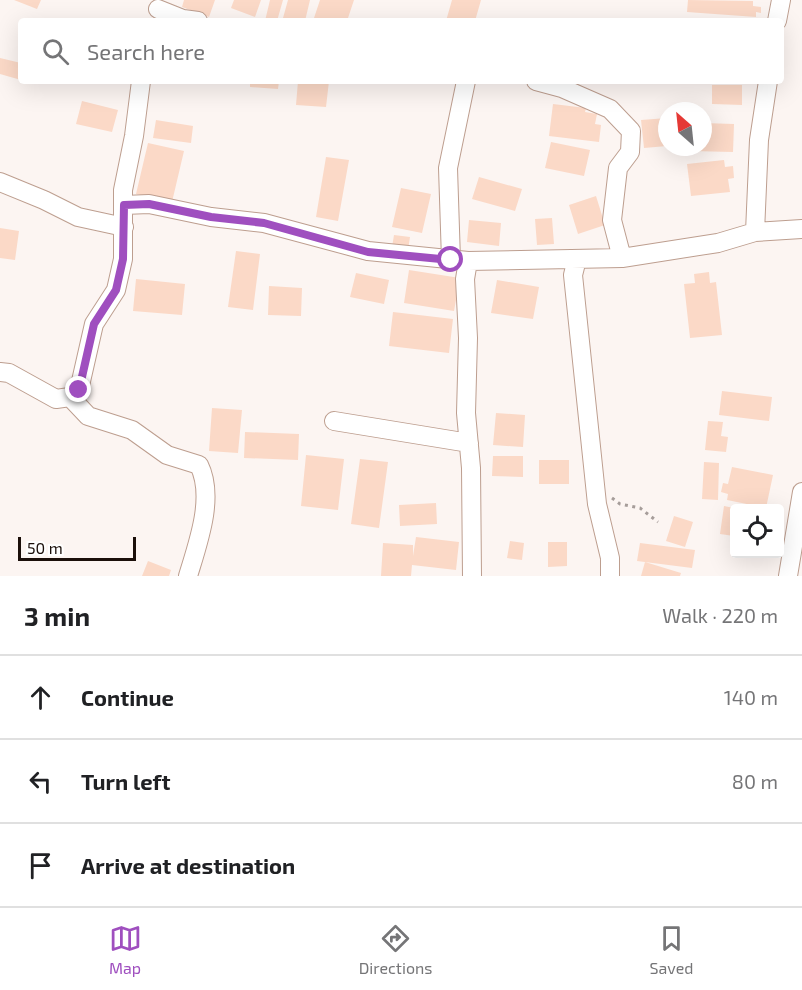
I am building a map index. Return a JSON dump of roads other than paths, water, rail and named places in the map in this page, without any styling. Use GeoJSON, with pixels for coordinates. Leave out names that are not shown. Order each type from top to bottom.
{"type":"FeatureCollection","features":[{"type":"Feature","properties":{"kind":"street"},"geometry":{"type":"LineString","coordinates":[[778,18],[781,0]]}},
{"type":"Feature","properties":{"kind":"street"},"geometry":{"type":"LineString","coordinates":[[158,10],[180,18]]}},
{"type":"Feature","properties":{"kind":"street"},"geometry":{"type":"LineString","coordinates":[[0,372],[9,373],[56,399],[70,397],[79,390],[94,324],[116,290],[123,259],[123,190],[134,136],[141,84]]}},
{"type":"Feature","properties":{"kind":"street"},"geometry":{"type":"LineString","coordinates":[[465,84],[448,168],[460,261],[465,279],[468,338],[466,412],[469,443],[472,576]]}},
{"type":"Feature","properties":{"kind":"street"},"geometry":{"type":"LineString","coordinates":[[547,84],[610,109],[631,131],[630,152],[618,168],[612,220],[622,258]]}},
{"type":"Feature","properties":{"kind":"street"},"geometry":{"type":"LineString","coordinates":[[755,232],[759,140],[768,84]]}},
{"type":"Feature","properties":{"kind":"street"},"geometry":{"type":"LineString","coordinates":[[0,182],[78,217],[124,227]]}},
{"type":"Feature","properties":{"kind":"street"},"geometry":{"type":"LineString","coordinates":[[124,205],[149,204],[211,217],[264,223],[368,252],[460,261],[622,258],[718,243],[755,232],[802,229]]}},
{"type":"Feature","properties":{"kind":"street"},"geometry":{"type":"LineString","coordinates":[[577,259],[573,275],[597,504],[610,558],[610,576]]}},
{"type":"Feature","properties":{"kind":"street"},"geometry":{"type":"LineString","coordinates":[[70,397],[87,416],[132,430],[167,455],[199,465],[206,478],[204,509],[188,576]]}},
{"type":"Feature","properties":{"kind":"street"},"geometry":{"type":"LineString","coordinates":[[334,421],[469,443]]}},
{"type":"Feature","properties":{"kind":"street"},"geometry":{"type":"LineString","coordinates":[[788,576],[802,492]]}}]}
